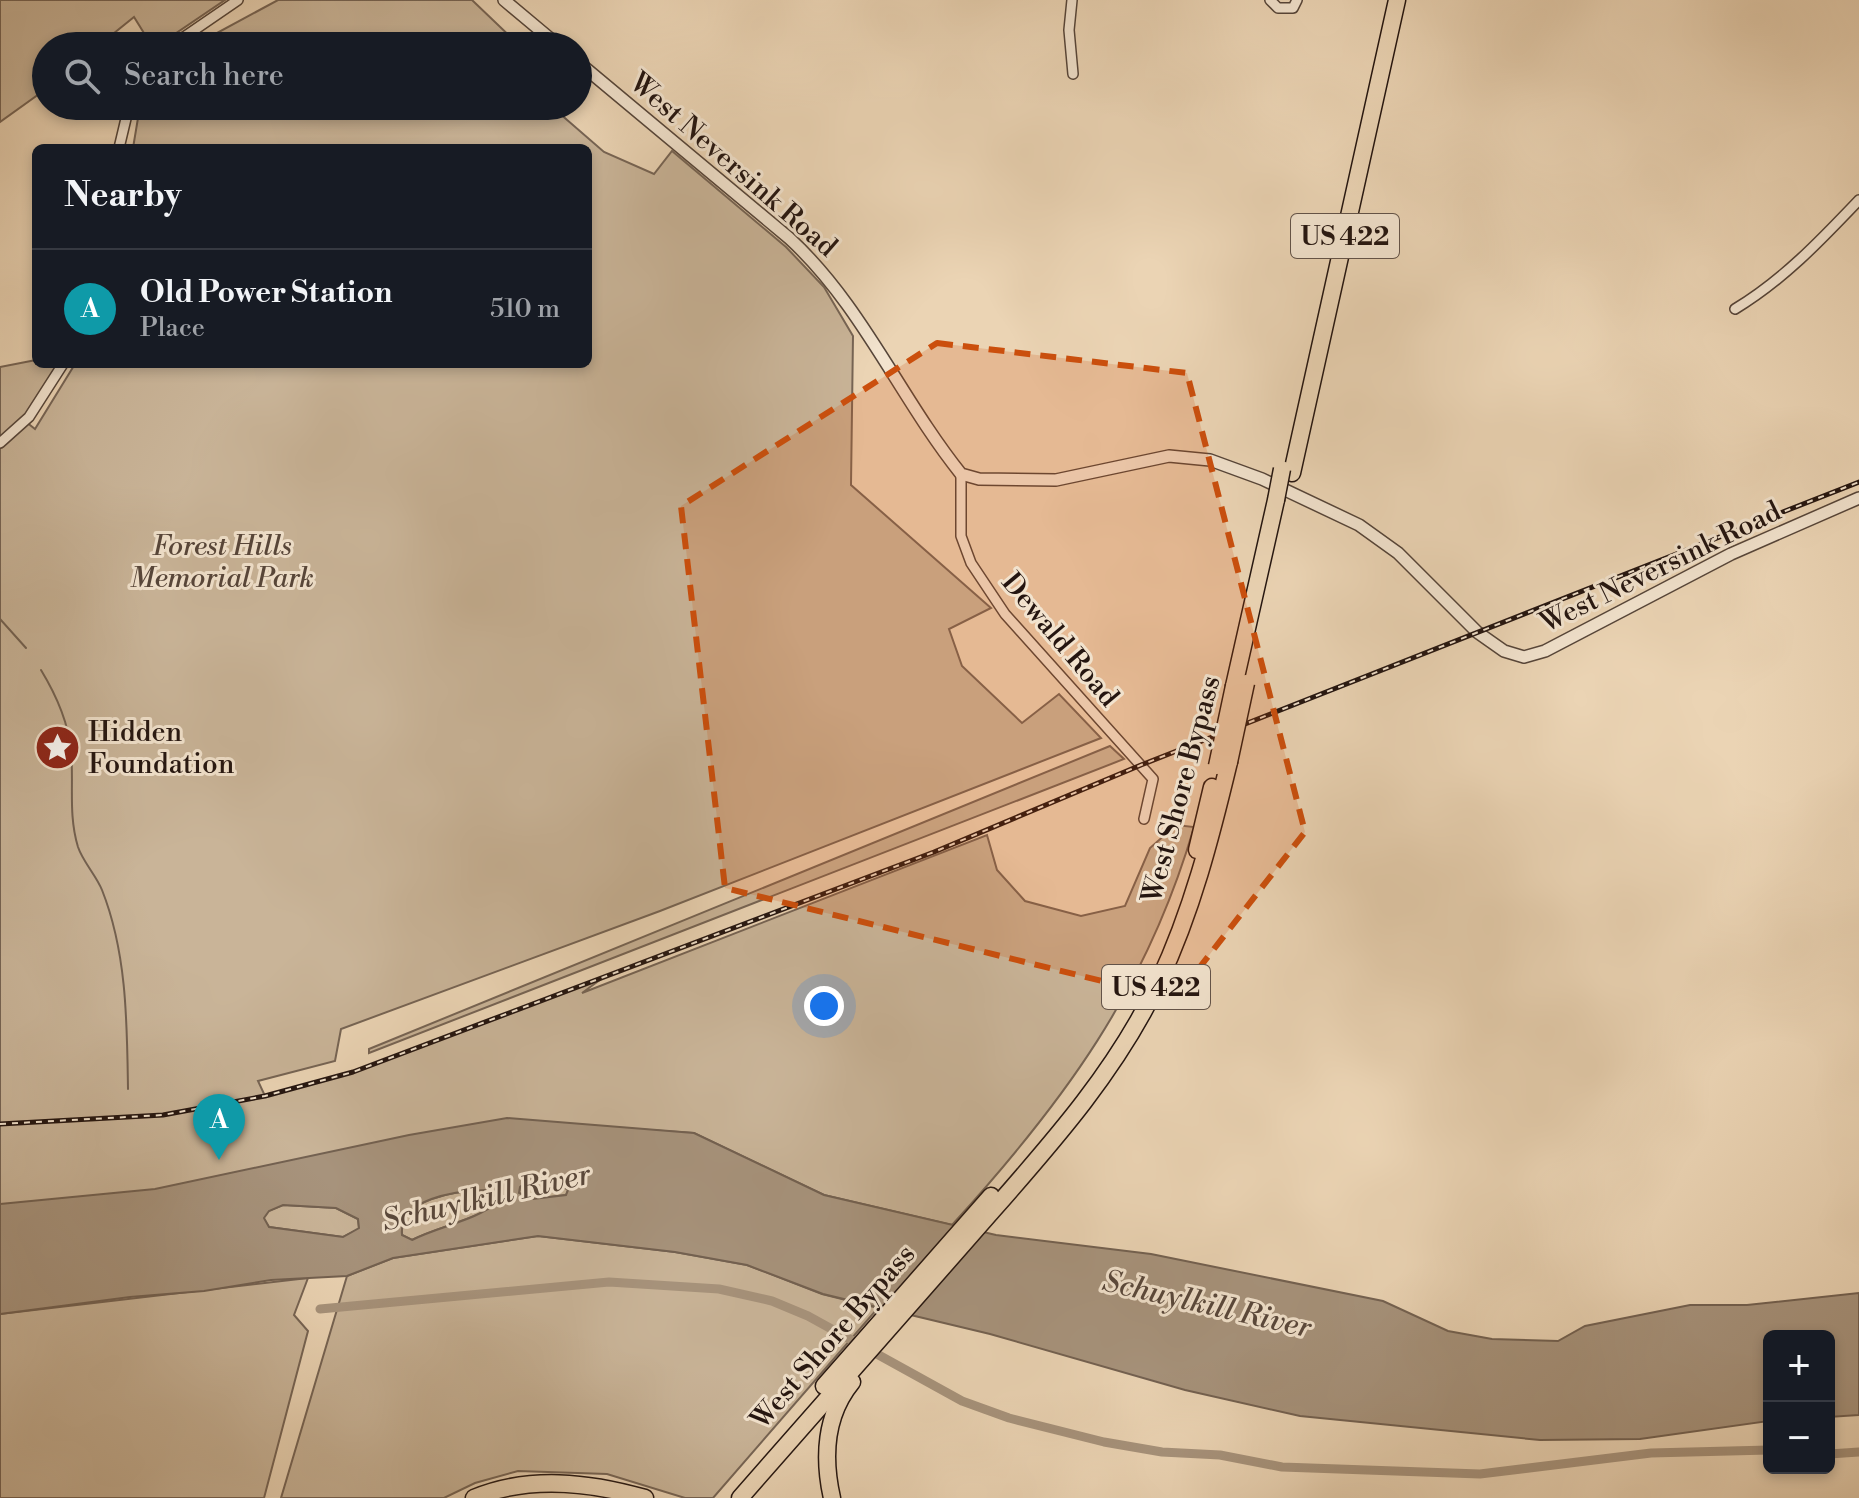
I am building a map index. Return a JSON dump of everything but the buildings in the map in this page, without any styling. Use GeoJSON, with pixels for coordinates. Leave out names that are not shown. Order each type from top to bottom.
{"type":"FeatureCollection","features":[{"type":"Feature","properties":{"kind":"highway","name":"West Shore Bypass"},"geometry":{"type":"LineString","coordinates":[[726,1498],[919,1295],[1014,1178],[1081,1088],[1139,996],[1184,891],[1223,764],[1386,0]]}},
{"type":"Feature","properties":{"kind":"highway","name":"West Shore Bypass"},"geometry":{"type":"LineString","coordinates":[[1287,471],[1397,0]]}},
{"type":"Feature","properties":{"kind":"highway","name":"West Shore Bypass"},"geometry":{"type":"LineString","coordinates":[[740,1498],[1014,1178]]}},
{"type":"Feature","properties":{"kind":"highway"},"geometry":{"type":"LineString","coordinates":[[832,1498],[826,1464],[829,1431],[860,1358]]}},
{"type":"Feature","properties":{"kind":"highway"},"geometry":{"type":"LineString","coordinates":[[474,1498],[505,1489],[548,1483],[605,1488],[645,1498]]}},
{"type":"Feature","properties":{"kind":"highway"},"geometry":{"type":"LineString","coordinates":[[495,1498],[548,1490],[619,1498]]}},
{"type":"Feature","properties":{"kind":"street"},"geometry":{"type":"LineString","coordinates":[[191,32],[238,0]]}},
{"type":"Feature","properties":{"kind":"street"},"geometry":{"type":"LineString","coordinates":[[504,0],[542,32]]}},
{"type":"Feature","properties":{"kind":"street"},"geometry":{"type":"LineString","coordinates":[[1072,0],[1069,30],[1073,74]]}},
{"type":"Feature","properties":{"kind":"street"},"geometry":{"type":"LineString","coordinates":[[1270,0],[1278,8],[1293,8],[1297,0]]}},
{"type":"Feature","properties":{"kind":"street","name":"West Neversink Road"},"geometry":{"type":"LineString","coordinates":[[592,74],[789,238],[820,268],[854,313],[961,474],[979,479],[1056,480],[1169,456],[1210,460],[1262,479],[1359,525],[1398,553],[1477,632],[1504,651],[1524,657],[1545,651],[1731,554],[1859,498]]}},
{"type":"Feature","properties":{"kind":"street"},"geometry":{"type":"LineString","coordinates":[[120,144],[126,120]]}},
{"type":"Feature","properties":{"kind":"street"},"geometry":{"type":"LineString","coordinates":[[1735,309],[1769,289],[1859,200]]}},
{"type":"Feature","properties":{"kind":"street"},"geometry":{"type":"LineString","coordinates":[[0,443],[29,417],[60,368]]}},
{"type":"Feature","properties":{"kind":"street","name":"Dewald Road"},"geometry":{"type":"LineString","coordinates":[[961,474],[960,529],[965,554],[1005,614],[1153,779],[1144,819]]}},
{"type":"Feature","properties":{"kind":"highlighted area"},"geometry":{"type":"Polygon","coordinates":[[[937,343],[1187,373],[1305,832],[1175,999],[725,888],[681,506],[937,343]]]}},
{"type":"Feature","properties":{"kind":"green space"},"geometry":{"type":"Polygon","coordinates":[[[0,0],[225,0],[178,32],[143,32],[134,17],[115,32],[32,32],[32,99],[0,122],[0,0]]]}},
{"type":"Feature","properties":{"kind":"green space"},"geometry":{"type":"Polygon","coordinates":[[[278,0],[472,0],[505,32],[219,32],[278,0]]]}},
{"type":"Feature","properties":{"kind":"green space","name":"Forest Hills Memorial Park"},"geometry":{"type":"Polygon","coordinates":[[[138,120],[567,120],[604,152],[654,174],[672,151],[786,247],[824,287],[853,336],[851,485],[991,608],[949,629],[962,666],[1022,723],[1059,694],[1101,738],[660,911],[341,1029],[335,1061],[258,1081],[265,1096],[353,1072],[604,977],[582,993],[987,835],[997,870],[1025,901],[1081,916],[1125,906],[1150,848],[1176,825],[1194,827],[1175,886],[1152,940],[1097,1041],[1030,1134],[952,1225],[824,1195],[694,1133],[634,1129],[545,1159],[0,1251],[0,367],[32,361],[32,368],[60,368],[25,421],[35,429],[73,368],[592,368],[592,144],[134,144],[138,120]]]}},
{"type":"Feature","properties":{"kind":"green space"},"geometry":{"type":"Polygon","coordinates":[[[1110,746],[1124,759],[369,1053],[369,1049],[1110,746]]]}},
{"type":"Feature","properties":{"kind":"green space"},"geometry":{"type":"Polygon","coordinates":[[[542,1176],[568,1190],[566,1195],[533,1199],[519,1193],[520,1187],[531,1178],[542,1176]]]}},
{"type":"Feature","properties":{"kind":"green space"},"geometry":{"type":"Polygon","coordinates":[[[485,1190],[497,1196],[498,1202],[489,1209],[412,1240],[402,1235],[403,1222],[409,1212],[419,1205],[445,1195],[485,1190]]]}},
{"type":"Feature","properties":{"kind":"green space"},"geometry":{"type":"Polygon","coordinates":[[[283,1205],[336,1208],[358,1219],[359,1229],[343,1237],[269,1227],[263,1218],[268,1211],[283,1205]]]}},
{"type":"Feature","properties":{"kind":"green space"},"geometry":{"type":"Polygon","coordinates":[[[538,1236],[675,1252],[747,1265],[822,1294],[878,1308],[713,1498],[685,1498],[607,1474],[518,1471],[475,1483],[444,1498],[281,1498],[347,1276],[393,1258],[538,1236]]]}},
{"type":"Feature","properties":{"kind":"green space"},"geometry":{"type":"Polygon","coordinates":[[[308,1278],[294,1315],[308,1331],[264,1498],[0,1498],[0,1314],[308,1278]]]}},
{"type":"Feature","properties":{"kind":"water","name":"Schuylkill River"},"geometry":{"type":"Polygon","coordinates":[[[507,1118],[694,1133],[824,1195],[996,1235],[1151,1254],[1383,1301],[1448,1331],[1492,1339],[1558,1341],[1585,1326],[1690,1305],[1747,1305],[1859,1293],[1859,1415],[1835,1417],[1835,1330],[1763,1330],[1763,1422],[1640,1439],[1540,1440],[1300,1416],[1185,1390],[990,1334],[823,1294],[747,1265],[675,1252],[538,1236],[393,1258],[347,1276],[271,1280],[204,1291],[0,1314],[0,1204],[155,1189],[409,1135],[507,1118]],[[542,1176],[531,1178],[520,1187],[519,1193],[533,1199],[566,1195],[568,1190],[542,1176]],[[485,1190],[445,1195],[419,1205],[409,1212],[403,1222],[402,1235],[412,1240],[489,1209],[498,1202],[497,1197],[485,1190]],[[283,1205],[269,1211],[264,1218],[269,1227],[343,1237],[359,1228],[358,1219],[336,1208],[283,1205]]]}},
{"type":"Feature","properties":{"kind":"waterway"},"geometry":{"type":"LineString","coordinates":[[0,619],[26,648]]}},
{"type":"Feature","properties":{"kind":"waterway"},"geometry":{"type":"LineString","coordinates":[[41,670],[67,729],[72,762],[73,823],[78,847],[102,890],[116,938],[124,988],[128,1089]]}},
{"type":"Feature","properties":{"kind":"waterway"},"geometry":{"type":"LineString","coordinates":[[320,1309],[609,1282],[719,1289],[772,1301],[808,1316],[962,1401],[1009,1418],[1104,1442],[1162,1452],[1220,1455],[1282,1467],[1480,1474],[1651,1453],[1763,1450]]}},
{"type":"Feature","properties":{"kind":"waterway"},"geometry":{"type":"LineString","coordinates":[[1835,1454],[1859,1452]]}},
{"type":"Feature","properties":{"kind":"railway"},"geometry":{"type":"LineString","coordinates":[[0,1124],[163,1115],[265,1096],[353,1072],[934,852],[1141,765],[1859,482]]}},
{"type":"Feature","properties":{"kind":"place","name":"Hidden Foundation"},"geometry":{"type":"Point","coordinates":[57,747]}},
{"type":"Feature","properties":{"kind":"place","name":"Old Power Station"},"geometry":{"type":"Point","coordinates":[219,1160]}}]}
